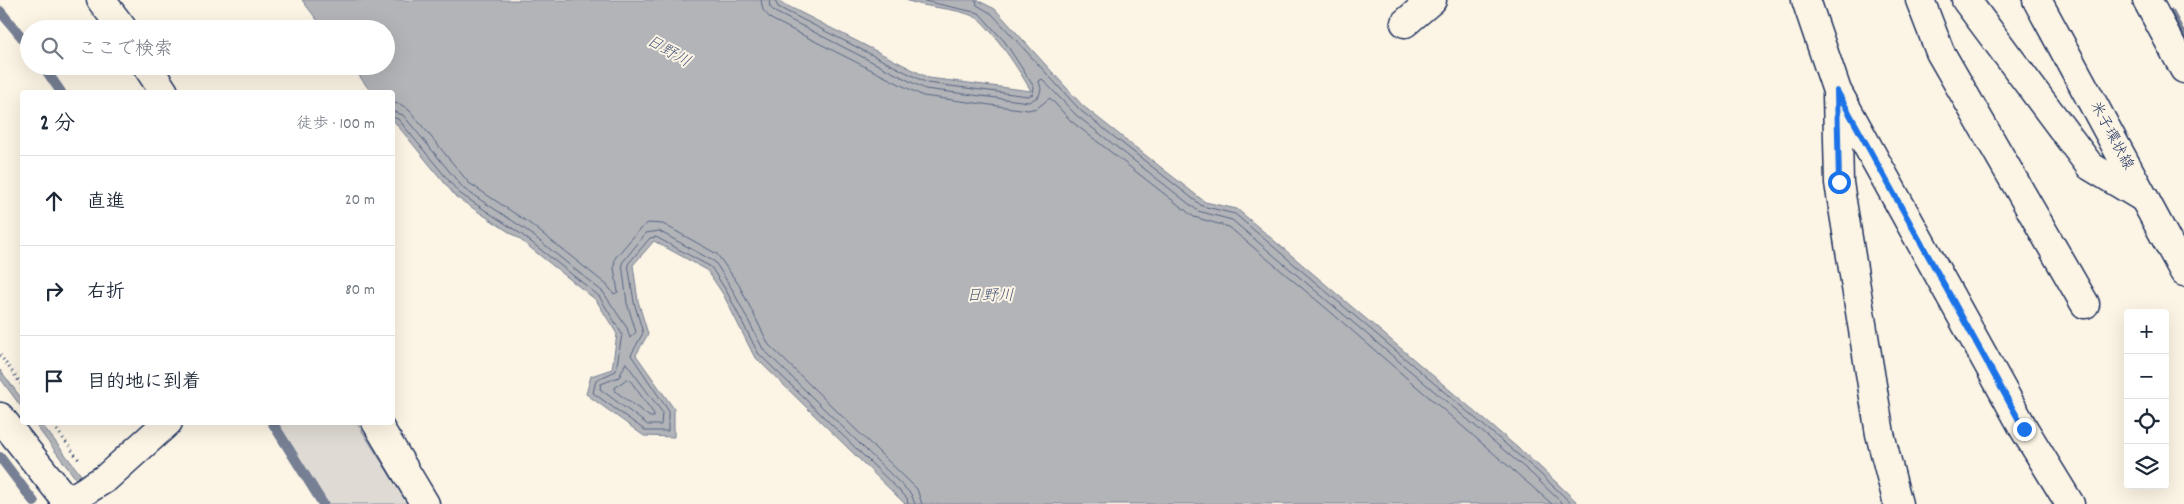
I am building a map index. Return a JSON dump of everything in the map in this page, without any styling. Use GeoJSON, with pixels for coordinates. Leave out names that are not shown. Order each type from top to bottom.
{"type":"FeatureCollection","features":[{"type":"Feature","properties":{"kind":"street"},"geometry":{"type":"LineString","coordinates":[[101,0],[116,20]]}},
{"type":"Feature","properties":{"kind":"street"},"geometry":{"type":"LineString","coordinates":[[1405,23],[1432,0]]}},
{"type":"Feature","properties":{"kind":"street"},"geometry":{"type":"LineString","coordinates":[[1920,0],[1940,52],[2085,304]]}},
{"type":"Feature","properties":{"kind":"street"},"geometry":{"type":"LineString","coordinates":[[1966,0],[2090,166],[2145,199]]}},
{"type":"Feature","properties":{"kind":"street","name":"米子環状線"},"geometry":{"type":"LineString","coordinates":[[2037,0],[2184,272]]}},
{"type":"Feature","properties":{"kind":"street"},"geometry":{"type":"LineString","coordinates":[[2147,0],[2184,70]]}},
{"type":"Feature","properties":{"kind":"street"},"geometry":{"type":"LineString","coordinates":[[1809,2],[1837,91],[2024,429],[2070,504]]}},
{"type":"Feature","properties":{"kind":"street"},"geometry":{"type":"LineString","coordinates":[[153,75],[163,90]]}},
{"type":"Feature","properties":{"kind":"street"},"geometry":{"type":"LineString","coordinates":[[1837,91],[1839,182],[1880,434],[1898,504]]}},
{"type":"Feature","properties":{"kind":"street"},"geometry":{"type":"LineString","coordinates":[[0,417],[67,503],[106,478],[165,425]]}},
{"type":"Feature","properties":{"kind":"street"},"geometry":{"type":"LineString","coordinates":[[378,425],[425,504]]}},
{"type":"Feature","properties":{"kind":"path"},"geometry":{"type":"LineString","coordinates":[[0,355],[20,382]]}},
{"type":"Feature","properties":{"kind":"shaded area"},"geometry":{"type":"Polygon","coordinates":[[[278,425],[358,425],[408,504],[327,504],[278,425]]]}},
{"type":"Feature","properties":{"kind":"water","name":"日野川"},"geometry":{"type":"Polygon","coordinates":[[[302,0],[776,0],[929,78],[1031,91],[1005,51],[981,21],[959,11],[906,0],[977,0],[995,9],[1083,106],[1205,202],[1237,209],[1539,466],[1579,504],[905,504],[754,356],[723,294],[707,270],[654,241],[633,265],[638,301],[648,334],[636,355],[674,409],[674,437],[644,436],[586,394],[591,376],[612,369],[617,334],[596,300],[518,238],[456,197],[395,122],[395,90],[370,90],[359,75],[395,75],[395,20],[317,20],[302,0]]]}},
{"type":"Feature","properties":{"kind":"water"},"geometry":{"type":"Polygon","coordinates":[[[0,370],[20,396],[20,405],[0,378],[0,370]]]}},
{"type":"Feature","properties":{"kind":"water"},"geometry":{"type":"Polygon","coordinates":[[[36,425],[43,425],[81,475],[76,479],[36,425]]]}},
{"type":"Feature","properties":{"kind":"waterway"},"geometry":{"type":"LineString","coordinates":[[0,11],[20,35]]}},
{"type":"Feature","properties":{"kind":"waterway"},"geometry":{"type":"LineString","coordinates":[[2170,14],[2184,40]]}},
{"type":"Feature","properties":{"kind":"waterway"},"geometry":{"type":"LineString","coordinates":[[49,75],[60,90]]}},
{"type":"Feature","properties":{"kind":"waterway"},"geometry":{"type":"LineString","coordinates":[[274,425],[323,504]]}},
{"type":"Feature","properties":{"kind":"waterway"},"geometry":{"type":"LineString","coordinates":[[0,457],[34,502]]}},
{"type":"Feature","properties":{"kind":"route"},"geometry":{"type":"LineString","coordinates":[[1839,182],[1837,91],[2024,429]]}}]}
